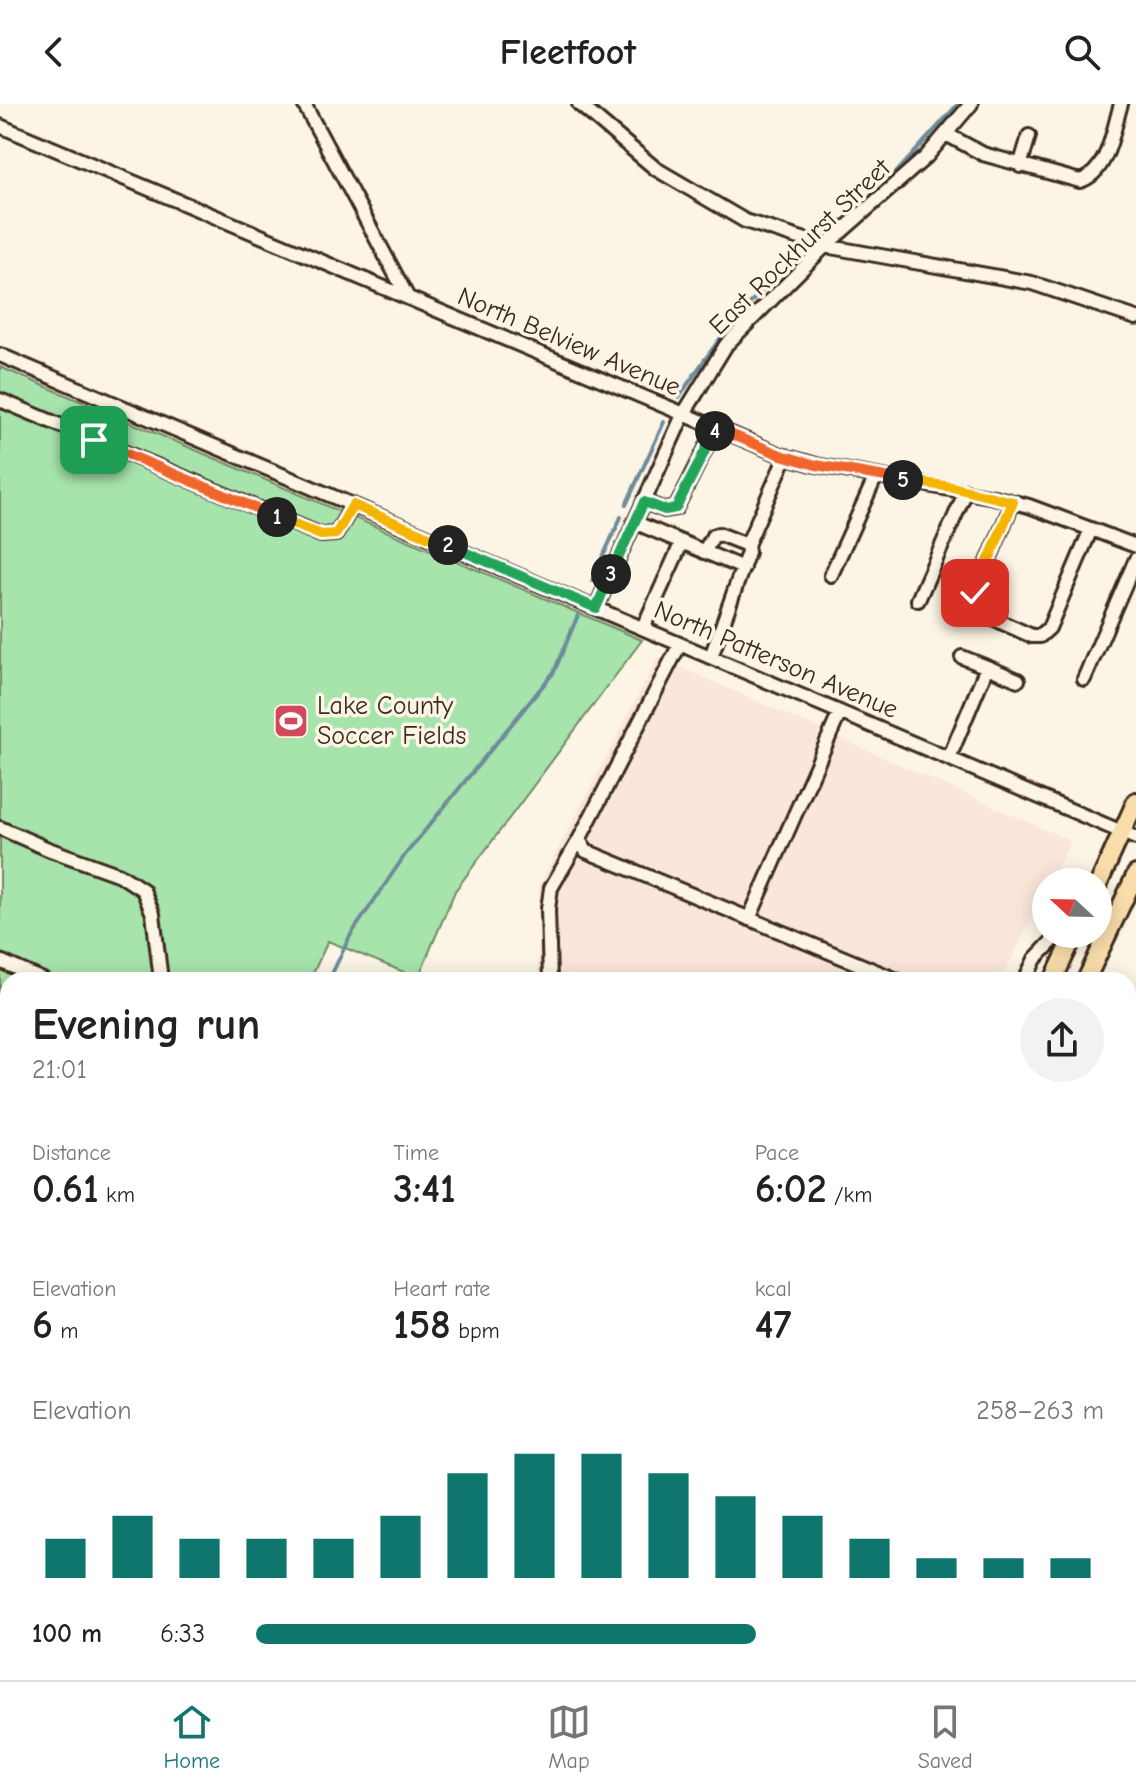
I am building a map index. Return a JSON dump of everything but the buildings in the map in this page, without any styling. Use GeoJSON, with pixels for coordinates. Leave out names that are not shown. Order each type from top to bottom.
{"type":"FeatureCollection","features":[{"type":"Feature","properties":{"kind":"main road"},"geometry":{"type":"LineString","coordinates":[[1109,868],[1130,835],[1136,801]]}},
{"type":"Feature","properties":{"kind":"main road"},"geometry":{"type":"LineString","coordinates":[[1090,972],[1136,874]]}},
{"type":"Feature","properties":{"kind":"main road"},"geometry":{"type":"LineString","coordinates":[[1057,972],[1068,948]]}},
{"type":"Feature","properties":{"kind":"street"},"geometry":{"type":"LineString","coordinates":[[304,104],[407,296]]}},
{"type":"Feature","properties":{"kind":"street"},"geometry":{"type":"LineString","coordinates":[[579,104],[656,169],[745,221],[825,246],[1032,283],[1136,318]]}},
{"type":"Feature","properties":{"kind":"street","name":"East Rockhurst Street"},"geometry":{"type":"LineString","coordinates":[[596,608],[683,415],[726,345],[825,246],[926,157],[971,104]]}},
{"type":"Feature","properties":{"kind":"street"},"geometry":{"type":"LineString","coordinates":[[946,134],[983,154],[1020,166],[1072,180],[1088,178],[1100,165],[1108,148],[1121,104]]}},
{"type":"Feature","properties":{"kind":"street","name":"North Belview Avenue"},"geometry":{"type":"LineString","coordinates":[[0,126],[786,456],[816,465],[1013,502],[1136,546]]}},
{"type":"Feature","properties":{"kind":"street"},"geometry":{"type":"LineString","coordinates":[[1020,166],[1029,136]]}},
{"type":"Feature","properties":{"kind":"street","name":"North Patterson Avenue"},"geometry":{"type":"LineString","coordinates":[[0,355],[1130,835]]}},
{"type":"Feature","properties":{"kind":"street"},"geometry":{"type":"LineString","coordinates":[[0,400],[321,535],[336,534],[353,505]]}},
{"type":"Feature","properties":{"kind":"street"},"geometry":{"type":"LineString","coordinates":[[644,502],[665,510],[676,508],[716,428]]}},
{"type":"Feature","properties":{"kind":"street"},"geometry":{"type":"LineString","coordinates":[[711,657],[743,568],[747,545],[786,456]]}},
{"type":"Feature","properties":{"kind":"street"},"geometry":{"type":"LineString","coordinates":[[831,575],[876,476]]}},
{"type":"Feature","properties":{"kind":"street"},"geometry":{"type":"LineString","coordinates":[[918,600],[966,491]]}},
{"type":"Feature","properties":{"kind":"street"},"geometry":{"type":"LineString","coordinates":[[1013,502],[975,593],[974,608],[1032,636],[1040,636],[1049,628],[1091,529]]}},
{"type":"Feature","properties":{"kind":"street"},"geometry":{"type":"LineString","coordinates":[[634,522],[743,568]]}},
{"type":"Feature","properties":{"kind":"street"},"geometry":{"type":"LineString","coordinates":[[704,552],[713,536],[719,534],[747,545]]}},
{"type":"Feature","properties":{"kind":"street"},"geometry":{"type":"LineString","coordinates":[[643,628],[682,542]]}},
{"type":"Feature","properties":{"kind":"street"},"geometry":{"type":"LineString","coordinates":[[1084,679],[1136,559]]}},
{"type":"Feature","properties":{"kind":"street"},"geometry":{"type":"LineString","coordinates":[[550,972],[548,909],[551,888],[680,644]]}},
{"type":"Feature","properties":{"kind":"street"},"geometry":{"type":"LineString","coordinates":[[962,657],[1018,680]]}},
{"type":"Feature","properties":{"kind":"street"},"geometry":{"type":"LineString","coordinates":[[949,758],[987,667]]}},
{"type":"Feature","properties":{"kind":"street"},"geometry":{"type":"LineString","coordinates":[[749,919],[840,712]]}},
{"type":"Feature","properties":{"kind":"street"},"geometry":{"type":"LineString","coordinates":[[0,828],[120,875],[143,890],[153,914],[160,972]]}},
{"type":"Feature","properties":{"kind":"street"},"geometry":{"type":"LineString","coordinates":[[579,840],[586,851],[878,972]]}},
{"type":"Feature","properties":{"kind":"street"},"geometry":{"type":"LineString","coordinates":[[1029,972],[1046,948]]}},
{"type":"Feature","properties":{"kind":"street"},"geometry":{"type":"LineString","coordinates":[[0,961],[25,972]]}},
{"type":"Feature","properties":{"kind":"street"},"geometry":{"type":"LineString","coordinates":[[260,1680],[267,1680]]}},
{"type":"Feature","properties":{"kind":"shaded area"},"geometry":{"type":"Polygon","coordinates":[[[658,657],[1071,841],[1057,868],[1032,868],[1032,918],[1005,972],[538,972],[539,886],[658,657]]]}},
{"type":"Feature","properties":{"kind":"green space","name":"Lake County Soccer Fields"},"geometry":{"type":"Polygon","coordinates":[[[0,367],[642,640],[455,891],[421,972],[403,972],[328,941],[314,972],[0,972],[0,367]]]}},
{"type":"Feature","properties":{"kind":"waterway"},"geometry":{"type":"LineString","coordinates":[[828,235],[886,184],[958,104]]}},
{"type":"Feature","properties":{"kind":"waterway"},"geometry":{"type":"LineString","coordinates":[[679,397],[730,327],[790,265]]}},
{"type":"Feature","properties":{"kind":"waterway"},"geometry":{"type":"LineString","coordinates":[[626,505],[664,422]]}},
{"type":"Feature","properties":{"kind":"waterway"},"geometry":{"type":"LineString","coordinates":[[592,581],[621,517]]}},
{"type":"Feature","properties":{"kind":"waterway"},"geometry":{"type":"LineString","coordinates":[[333,972],[350,936],[405,855],[554,672],[578,615]]}},
{"type":"Feature","properties":{"kind":"place","name":"Lake County Soccer Fields"},"geometry":{"type":"Point","coordinates":[291,721]}},
{"type":"Feature","properties":{"kind":"route"},"geometry":{"type":"LineString","coordinates":[[94,440],[321,535],[336,534],[353,505],[596,608],[644,502],[665,510],[676,508],[716,428],[781,455],[816,465],[952,487],[1013,502],[975,593]]}}]}
